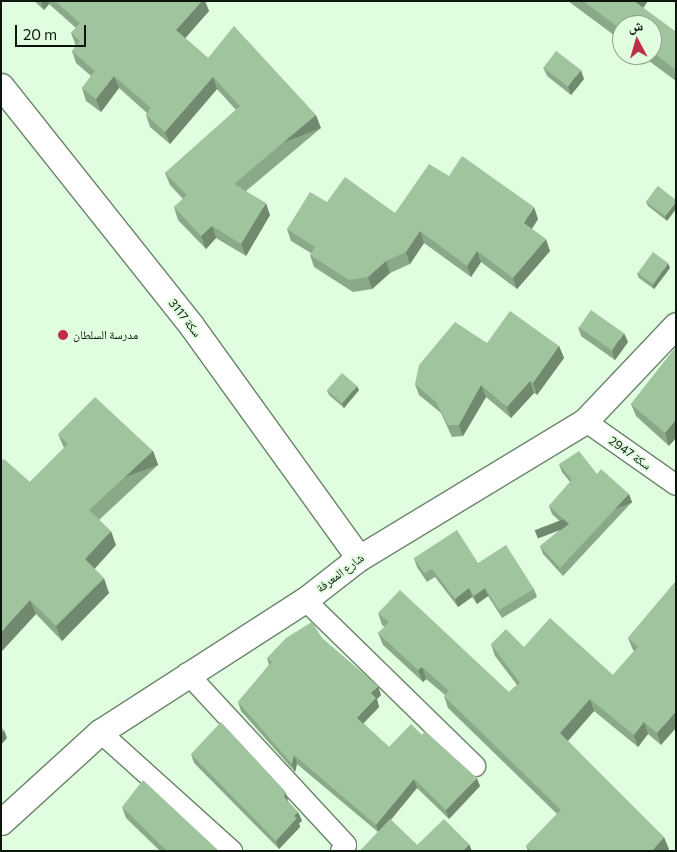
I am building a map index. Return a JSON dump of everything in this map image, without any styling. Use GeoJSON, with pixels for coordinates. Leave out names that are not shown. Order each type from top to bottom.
{"type":"FeatureCollection","features":[{"type":"Feature","properties":{"kind":"street","name":"سكة 3117"},"geometry":{"type":"LineString","coordinates":[[1,86],[191,325],[359,558]]}},
{"type":"Feature","properties":{"kind":"street","name":"شارع المعرفة"},"geometry":{"type":"LineString","coordinates":[[1,822],[100,732],[187,673],[305,600],[359,558],[585,421],[676,325]]}},
{"type":"Feature","properties":{"kind":"street","name":"سكة 2947"},"geometry":{"type":"LineString","coordinates":[[585,421],[676,485]]}},
{"type":"Feature","properties":{"kind":"street"},"geometry":{"type":"LineString","coordinates":[[305,600],[475,766]]}},
{"type":"Feature","properties":{"kind":"street"},"geometry":{"type":"LineString","coordinates":[[187,673],[346,845],[341,851]]}},
{"type":"Feature","properties":{"kind":"street"},"geometry":{"type":"LineString","coordinates":[[100,732],[232,851]]}},
{"type":"Feature","properties":{"kind":"building"},"geometry":{"type":"Polygon","coordinates":[[[55,1],[202,1],[176,30],[208,58],[234,26],[316,115],[234,184],[266,203],[241,244],[212,226],[201,236],[174,207],[187,195],[165,173],[240,106],[213,77],[165,132],[146,115],[151,108],[114,76],[96,99],[82,88],[95,71],[72,51],[80,41],[71,33],[80,23],[55,1]]]}},
{"type":"Feature","properties":{"kind":"building"},"geometry":{"type":"Polygon","coordinates":[[[583,1],[634,1],[653,15],[612,15],[612,23],[583,1]]]}},
{"type":"Feature","properties":{"kind":"building"},"geometry":{"type":"Polygon","coordinates":[[[662,22],[676,32],[676,70],[662,60],[662,22]]]}},
{"type":"Feature","properties":{"kind":"building"},"geometry":{"type":"Polygon","coordinates":[[[556,51],[581,70],[568,86],[543,68],[556,51]]]}},
{"type":"Feature","properties":{"kind":"building"},"geometry":{"type":"Polygon","coordinates":[[[462,156],[534,207],[524,223],[546,239],[513,278],[477,251],[467,266],[420,231],[406,252],[386,261],[368,277],[349,280],[310,255],[315,247],[287,229],[310,192],[327,202],[345,177],[395,213],[429,164],[449,176],[462,156]]]}},
{"type":"Feature","properties":{"kind":"building"},"geometry":{"type":"Polygon","coordinates":[[[658,186],[676,200],[665,216],[646,202],[658,186]]]}},
{"type":"Feature","properties":{"kind":"building"},"geometry":{"type":"Polygon","coordinates":[[[653,252],[668,263],[653,284],[638,273],[653,252]]]}},
{"type":"Feature","properties":{"kind":"building"},"geometry":{"type":"Polygon","coordinates":[[[591,310],[624,333],[612,350],[579,327],[591,310]]]}},
{"type":"Feature","properties":{"kind":"building"},"geometry":{"type":"Polygon","coordinates":[[[510,311],[559,346],[533,383],[530,381],[507,407],[481,385],[459,425],[448,425],[436,402],[415,384],[419,365],[455,322],[487,343],[510,311]]]}},
{"type":"Feature","properties":{"kind":"building"},"geometry":{"type":"Polygon","coordinates":[[[676,347],[676,419],[665,433],[631,404],[676,347]]]}},
{"type":"Feature","properties":{"kind":"building"},"geometry":{"type":"Polygon","coordinates":[[[342,373],[357,386],[342,403],[327,390],[342,373]]]}},
{"type":"Feature","properties":{"kind":"building"},"geometry":{"type":"Polygon","coordinates":[[[95,397],[153,451],[89,510],[111,531],[85,559],[104,578],[56,626],[30,600],[1,632],[1,461],[4,459],[30,482],[68,444],[58,434],[95,397]]]}},
{"type":"Feature","properties":{"kind":"building"},"geometry":{"type":"Polygon","coordinates":[[[579,451],[597,474],[601,469],[629,494],[560,568],[540,546],[569,524],[549,506],[572,480],[559,464],[579,451]]]}},
{"type":"Feature","properties":{"kind":"building"},"geometry":{"type":"Polygon","coordinates":[[[457,530],[478,563],[506,545],[534,589],[499,610],[485,588],[474,596],[469,588],[455,599],[432,569],[424,573],[414,558],[457,530]]]}},
{"type":"Feature","properties":{"kind":"building"},"geometry":{"type":"Polygon","coordinates":[[[676,581],[676,711],[657,733],[644,722],[634,735],[590,699],[560,733],[664,837],[652,851],[531,851],[526,846],[561,810],[444,696],[449,691],[422,667],[418,670],[378,633],[389,622],[378,613],[400,590],[509,692],[520,683],[491,644],[506,629],[524,647],[550,618],[613,675],[638,647],[628,638],[676,581]]]}},
{"type":"Feature","properties":{"kind":"building"},"geometry":{"type":"Polygon","coordinates":[[[312,622],[322,638],[378,686],[371,693],[376,698],[357,718],[389,747],[411,724],[422,735],[425,731],[477,778],[446,810],[414,779],[376,825],[294,755],[292,764],[238,702],[272,662],[267,658],[286,638],[312,622]]]}},
{"type":"Feature","properties":{"kind":"building"},"geometry":{"type":"Polygon","coordinates":[[[221,722],[285,791],[284,797],[298,812],[294,816],[297,818],[276,841],[191,754],[221,722]]]}},
{"type":"Feature","properties":{"kind":"building"},"geometry":{"type":"Polygon","coordinates":[[[143,780],[219,851],[167,851],[122,807],[143,780]]]}},
{"type":"Feature","properties":{"kind":"building"},"geometry":{"type":"Polygon","coordinates":[[[390,819],[417,845],[444,819],[469,844],[463,851],[360,851],[390,819]]]}},
{"type":"Feature","properties":{"kind":"place","name":"مدرسة السلطان"},"geometry":{"type":"Point","coordinates":[63,335]}}]}
